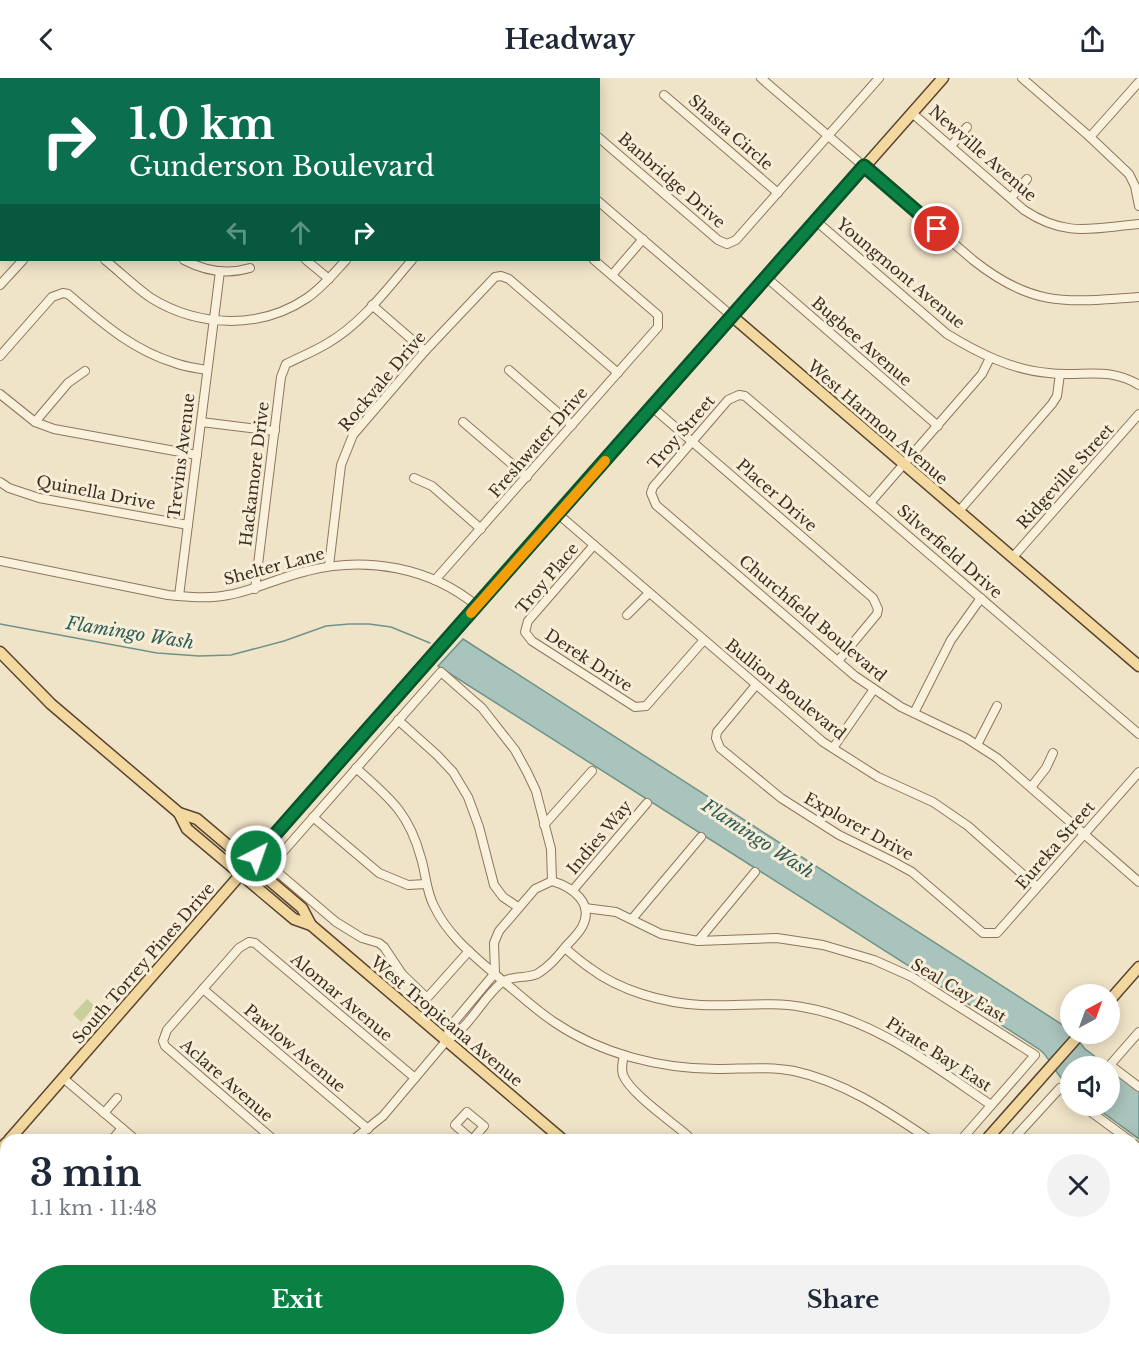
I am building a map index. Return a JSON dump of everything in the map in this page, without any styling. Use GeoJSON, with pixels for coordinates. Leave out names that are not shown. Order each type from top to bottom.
{"type":"FeatureCollection","features":[{"type":"Feature","properties":{"kind":"main road","name":"South Torrey Pines Drive"},"geometry":{"type":"LineString","coordinates":[[13,1134],[943,78]]}},
{"type":"Feature","properties":{"kind":"main road","name":"West Harmon Avenue"},"geometry":{"type":"LineString","coordinates":[[733,316],[1139,666]]}},
{"type":"Feature","properties":{"kind":"main road","name":"West Tropicana Avenue"},"geometry":{"type":"LineString","coordinates":[[0,652],[51,704],[179,813],[196,819],[302,908],[311,925]]}},
{"type":"Feature","properties":{"kind":"main road","name":"West Tropicana Avenue"},"geometry":{"type":"LineString","coordinates":[[179,813],[187,829],[294,919],[311,925],[556,1134]]}},
{"type":"Feature","properties":{"kind":"main road"},"geometry":{"type":"LineString","coordinates":[[1120,989],[1139,967]]}},
{"type":"Feature","properties":{"kind":"main road"},"geometry":{"type":"LineString","coordinates":[[991,1134],[1071,1044]]}},
{"type":"Feature","properties":{"kind":"street"},"geometry":{"type":"LineString","coordinates":[[761,78],[973,260],[1007,285],[1046,299],[1081,301],[1139,297]]}},
{"type":"Feature","properties":{"kind":"street"},"geometry":{"type":"LineString","coordinates":[[771,87],[779,78]]}},
{"type":"Feature","properties":{"kind":"street"},"geometry":{"type":"LineString","coordinates":[[778,193],[879,78]]}},
{"type":"Feature","properties":{"kind":"street"},"geometry":{"type":"LineString","coordinates":[[1022,78],[1129,174],[1135,186],[1139,206]]}},
{"type":"Feature","properties":{"kind":"street"},"geometry":{"type":"LineString","coordinates":[[1090,137],[1136,81]]}},
{"type":"Feature","properties":{"kind":"street","name":"Shasta Circle"},"geometry":{"type":"LineString","coordinates":[[664,95],[778,193]]}},
{"type":"Feature","properties":{"kind":"street","name":"Newville Avenue"},"geometry":{"type":"LineString","coordinates":[[912,113],[1042,222],[1063,229],[1076,230],[1139,224]]}},
{"type":"Feature","properties":{"kind":"street"},"geometry":{"type":"LineString","coordinates":[[951,146],[967,127]]}},
{"type":"Feature","properties":{"kind":"street","name":"Banbridge Drive"},"geometry":{"type":"LineString","coordinates":[[600,139],[718,240],[727,244],[736,240],[778,193]]}},
{"type":"Feature","properties":{"kind":"street"},"geometry":{"type":"LineString","coordinates":[[1011,198],[1027,179]]}},
{"type":"Feature","properties":{"kind":"street","name":"West Harmon Avenue"},"geometry":{"type":"LineString","coordinates":[[600,203],[733,316]]}},
{"type":"Feature","properties":{"kind":"street","name":"Youngmont Avenue"},"geometry":{"type":"LineString","coordinates":[[816,221],[947,334],[990,358],[1026,369],[1060,374],[1108,373],[1128,378],[1139,385]]}},
{"type":"Feature","properties":{"kind":"street"},"geometry":{"type":"LineString","coordinates":[[595,261],[612,275],[643,239]]}},
{"type":"Feature","properties":{"kind":"street"},"geometry":{"type":"LineString","coordinates":[[0,285],[22,261]]}},
{"type":"Feature","properties":{"kind":"street"},"geometry":{"type":"LineString","coordinates":[[106,261],[148,296],[189,316],[243,321],[270,315],[308,297],[345,261]]}},
{"type":"Feature","properties":{"kind":"street"},"geometry":{"type":"LineString","coordinates":[[186,261],[208,270],[237,272],[250,268]]}},
{"type":"Feature","properties":{"kind":"street"},"geometry":{"type":"LineString","coordinates":[[307,261],[328,279]]}},
{"type":"Feature","properties":{"kind":"street"},"geometry":{"type":"LineString","coordinates":[[411,261],[372,305],[425,351]]}},
{"type":"Feature","properties":{"kind":"street","name":"Trevins Avenue"},"geometry":{"type":"LineString","coordinates":[[179,596],[220,271]]}},
{"type":"Feature","properties":{"kind":"street","name":"Freshwater Drive"},"geometry":{"type":"LineString","coordinates":[[435,580],[658,327],[660,321],[658,315],[612,275]]}},
{"type":"Feature","properties":{"kind":"street","name":"Rockvale Drive"},"geometry":{"type":"LineString","coordinates":[[329,566],[340,465],[346,448],[359,426],[490,280],[501,276],[509,279],[618,373]]}},
{"type":"Feature","properties":{"kind":"street","name":"Bugbee Avenue"},"geometry":{"type":"LineString","coordinates":[[767,278],[938,426]]}},
{"type":"Feature","properties":{"kind":"street"},"geometry":{"type":"LineString","coordinates":[[0,356],[52,297],[63,293],[68,294],[121,338],[153,355],[177,364],[207,370]]}},
{"type":"Feature","properties":{"kind":"street","name":"Hackamore Drive"},"geometry":{"type":"LineString","coordinates":[[255,589],[281,377],[286,364],[328,343],[350,327],[372,305]]}},
{"type":"Feature","properties":{"kind":"street"},"geometry":{"type":"LineString","coordinates":[[870,503],[982,374],[990,358]]}},
{"type":"Feature","properties":{"kind":"street"},"geometry":{"type":"LineString","coordinates":[[509,370],[572,425]]}},
{"type":"Feature","properties":{"kind":"street"},"geometry":{"type":"LineString","coordinates":[[35,422],[68,383],[85,371]]}},
{"type":"Feature","properties":{"kind":"street"},"geometry":{"type":"LineString","coordinates":[[958,511],[1052,404],[1057,396],[1060,374]]}},
{"type":"Feature","properties":{"kind":"street"},"geometry":{"type":"LineString","coordinates":[[0,394],[35,422],[54,429],[197,455]]}},
{"type":"Feature","properties":{"kind":"street","name":"Troy Street"},"geometry":{"type":"LineString","coordinates":[[651,493],[653,487],[728,400],[739,395]]}},
{"type":"Feature","properties":{"kind":"street","name":"Silverfield Drive"},"geometry":{"type":"LineString","coordinates":[[739,395],[752,400],[1139,734]]}},
{"type":"Feature","properties":{"kind":"street","name":"Placer Drive"},"geometry":{"type":"LineString","coordinates":[[652,407],[873,598],[878,609],[877,614],[838,661]]}},
{"type":"Feature","properties":{"kind":"street","name":"Ridgeville Street"},"geometry":{"type":"LineString","coordinates":[[1013,557],[1137,420]]}},
{"type":"Feature","properties":{"kind":"street"},"geometry":{"type":"LineString","coordinates":[[201,422],[275,431]]}},
{"type":"Feature","properties":{"kind":"street"},"geometry":{"type":"LineString","coordinates":[[463,422],[527,477]]}},
{"type":"Feature","properties":{"kind":"street"},"geometry":{"type":"LineString","coordinates":[[414,478],[432,486],[481,529]]}},
{"type":"Feature","properties":{"kind":"street","name":"Quinella Drive"},"geometry":{"type":"LineString","coordinates":[[0,482],[9,488],[39,498],[188,525]]}},
{"type":"Feature","properties":{"kind":"street","name":"Churchfield Boulevard"},"geometry":{"type":"LineString","coordinates":[[651,493],[656,505],[838,661],[874,689],[997,758],[1032,786],[1139,882]]}},
{"type":"Feature","properties":{"kind":"street","name":"Bullion Boulevard"},"geometry":{"type":"LineString","coordinates":[[558,514],[756,686],[833,748],[878,777],[933,802],[968,826],[1037,887]]}},
{"type":"Feature","properties":{"kind":"street","name":"Troy Place"},"geometry":{"type":"LineString","coordinates":[[525,632],[528,621],[594,545]]}},
{"type":"Feature","properties":{"kind":"street","name":"Shelter Lane"},"geometry":{"type":"LineString","coordinates":[[0,561],[179,596],[226,596],[255,589],[305,571],[329,566],[376,565],[405,569],[435,580],[477,606]]}},
{"type":"Feature","properties":{"kind":"street"},"geometry":{"type":"LineString","coordinates":[[627,615],[649,593]]}},
{"type":"Feature","properties":{"kind":"street"},"geometry":{"type":"LineString","coordinates":[[914,713],[951,640],[981,598]]}},
{"type":"Feature","properties":{"kind":"street","name":"Derek Drive"},"geometry":{"type":"LineString","coordinates":[[525,632],[532,641],[640,708],[646,706],[704,640]]}},
{"type":"Feature","properties":{"kind":"street"},"geometry":{"type":"LineString","coordinates":[[469,951],[427,998],[402,974],[384,946],[379,942],[362,938],[336,922],[275,870],[274,862],[441,672],[482,708],[515,750],[536,791],[551,849],[552,881]]}},
{"type":"Feature","properties":{"kind":"street","name":"Explorer Drive"},"geometry":{"type":"LineString","coordinates":[[756,686],[717,732],[716,738],[720,748],[781,798],[839,835],[912,872],[983,933],[992,935]]}},
{"type":"Feature","properties":{"kind":"street"},"geometry":{"type":"LineString","coordinates":[[833,748],[874,689]]}},
{"type":"Feature","properties":{"kind":"street"},"geometry":{"type":"LineString","coordinates":[[977,745],[997,706]]}},
{"type":"Feature","properties":{"kind":"street"},"geometry":{"type":"LineString","coordinates":[[398,720],[437,754],[453,772],[468,797],[479,827],[494,885],[503,897],[518,907]]}},
{"type":"Feature","properties":{"kind":"street"},"geometry":{"type":"LineString","coordinates":[[1032,786],[1046,768],[1053,753]]}},
{"type":"Feature","properties":{"kind":"street"},"geometry":{"type":"LineString","coordinates":[[356,768],[394,801],[407,821],[417,843],[433,905],[443,922],[469,951],[555,1023],[624,1056],[655,1064],[716,1069],[762,1066],[820,1077],[852,1091],[920,1134]]}},
{"type":"Feature","properties":{"kind":"street"},"geometry":{"type":"LineString","coordinates":[[544,825],[592,771]]}},
{"type":"Feature","properties":{"kind":"street","name":"Eureka Street"},"geometry":{"type":"LineString","coordinates":[[992,935],[997,933],[1139,772]]}},
{"type":"Feature","properties":{"kind":"street","name":"Indies Way"},"geometry":{"type":"LineString","coordinates":[[573,890],[647,803]]}},
{"type":"Feature","properties":{"kind":"street"},"geometry":{"type":"LineString","coordinates":[[314,816],[379,873],[408,885],[426,884]]}},
{"type":"Feature","properties":{"kind":"street"},"geometry":{"type":"LineString","coordinates":[[632,920],[701,837]]}},
{"type":"Feature","properties":{"kind":"street"},"geometry":{"type":"LineString","coordinates":[[698,941],[755,872]]}},
{"type":"Feature","properties":{"kind":"street"},"geometry":{"type":"LineString","coordinates":[[361,1134],[383,1116],[447,1040],[458,1034],[499,977],[494,943],[499,931],[518,907],[535,889],[552,881],[573,890],[580,897],[585,908],[585,919],[581,929],[565,948],[550,965],[534,975],[499,977]]}},
{"type":"Feature","properties":{"kind":"street","name":"Seal Cay East"},"geometry":{"type":"LineString","coordinates":[[585,908],[616,912],[661,934],[698,941],[777,938],[823,945],[874,960],[912,977],[1035,1054],[991,1106]]}},
{"type":"Feature","properties":{"kind":"street","name":"Alomar Avenue"},"geometry":{"type":"LineString","coordinates":[[203,989],[239,948],[249,942],[255,943],[415,1078]]}},
{"type":"Feature","properties":{"kind":"street","name":"Pirate Bay East"},"geometry":{"type":"LineString","coordinates":[[565,948],[591,970],[617,984],[673,1002],[702,1005],[773,1004],[803,1007],[867,1027],[906,1047],[991,1106]]}},
{"type":"Feature","properties":{"kind":"street","name":"Aclare Avenue"},"geometry":{"type":"LineString","coordinates":[[203,989],[167,1030],[163,1041],[165,1046],[267,1134]]}},
{"type":"Feature","properties":{"kind":"street","name":"Pawlow Avenue"},"geometry":{"type":"LineString","coordinates":[[203,989],[368,1129]]}},
{"type":"Feature","properties":{"kind":"street"},"geometry":{"type":"LineString","coordinates":[[1139,1032],[1110,1065],[1139,1086]]}},
{"type":"Feature","properties":{"kind":"street"},"geometry":{"type":"LineString","coordinates":[[624,1056],[621,1066],[630,1087],[686,1134]]}},
{"type":"Feature","properties":{"kind":"street"},"geometry":{"type":"LineString","coordinates":[[63,1078],[129,1134]]}},
{"type":"Feature","properties":{"kind":"street"},"geometry":{"type":"LineString","coordinates":[[1018,1134],[1060,1088]]}},
{"type":"Feature","properties":{"kind":"street"},"geometry":{"type":"LineString","coordinates":[[104,1113],[117,1098]]}},
{"type":"Feature","properties":{"kind":"street"},"geometry":{"type":"LineString","coordinates":[[966,1134],[991,1106]]}},
{"type":"Feature","properties":{"kind":"street"},"geometry":{"type":"LineString","coordinates":[[1096,1116],[1120,1134]]}},
{"type":"Feature","properties":{"kind":"street"},"geometry":{"type":"LineString","coordinates":[[117,1134],[122,1128]]}},
{"type":"Feature","properties":{"kind":"green space"},"geometry":{"type":"Polygon","coordinates":[[[87,999],[95,1006],[81,1022],[73,1014],[87,999]]]}},
{"type":"Feature","properties":{"kind":"water","name":"Flamingo Wash"},"geometry":{"type":"Polygon","coordinates":[[[463,639],[1060,1023],[1060,1044],[1081,1044],[1094,1056],[1060,1056],[1060,1076],[1039,1049],[438,666],[463,639]]]}},
{"type":"Feature","properties":{"kind":"water"},"geometry":{"type":"Polygon","coordinates":[[[1120,1075],[1139,1089],[1139,1134],[1132,1134],[1108,1116],[1120,1116],[1120,1075]]]}},
{"type":"Feature","properties":{"kind":"waterway","name":"Flamingo Wash"},"geometry":{"type":"LineString","coordinates":[[0,624],[157,653],[199,656],[231,655],[284,641],[326,626],[349,624],[391,627],[430,643]]}},
{"type":"Feature","properties":{"kind":"slow traffic"},"geometry":{"type":"LineString","coordinates":[[471,613],[605,461]]}},
{"type":"Feature","properties":{"kind":"route"},"geometry":{"type":"LineString","coordinates":[[256,856],[864,166],[937,229]]}}]}
